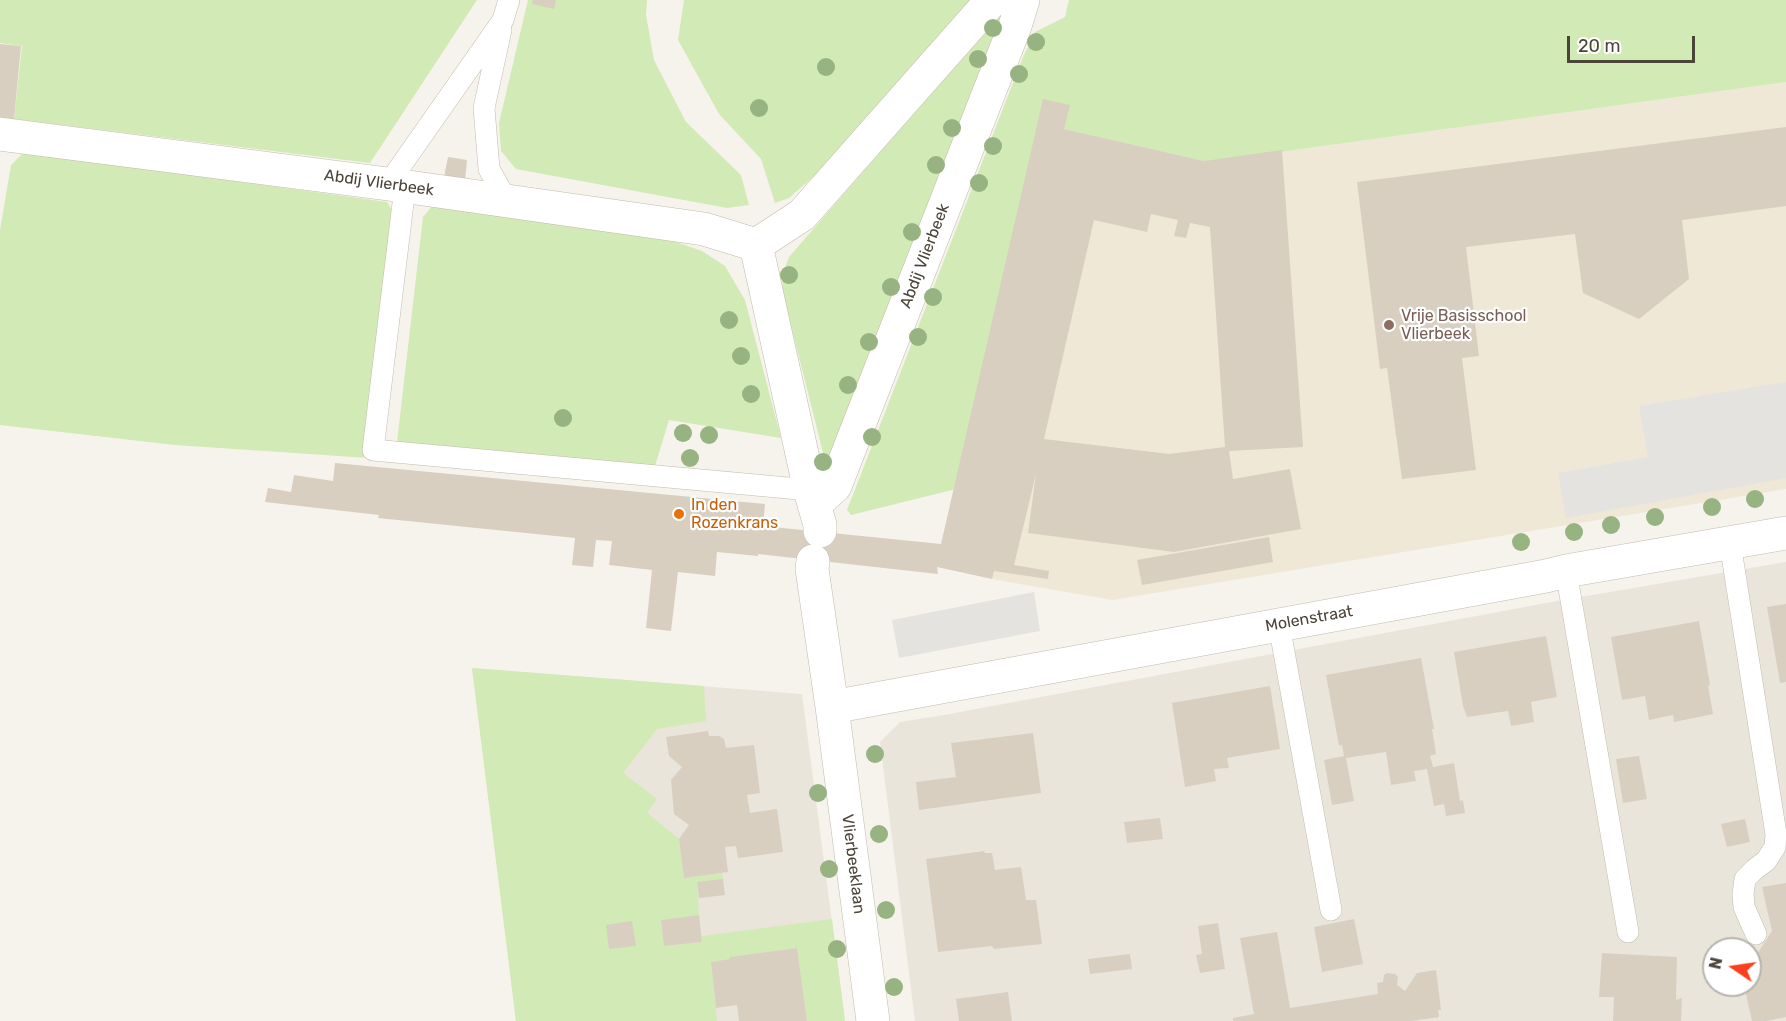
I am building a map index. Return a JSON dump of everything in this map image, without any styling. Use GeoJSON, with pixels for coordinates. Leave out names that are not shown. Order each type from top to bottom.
{"type":"FeatureCollection","features":[{"type":"Feature","properties":{"kind":"street"},"geometry":{"type":"LineString","coordinates":[[832,707],[812,569],[814,522],[756,246],[802,215],[992,0]]}},
{"type":"Feature","properties":{"kind":"street","name":"Abdij Vlierbeek"},"geometry":{"type":"LineString","coordinates":[[814,522],[835,486],[1015,26],[1023,0]]}},
{"type":"Feature","properties":{"kind":"street","name":"Abdij Vlierbeek"},"geometry":{"type":"LineString","coordinates":[[0,134],[397,185],[704,229],[756,246]]}},
{"type":"Feature","properties":{"kind":"street","name":"Molenstraat"},"geometry":{"type":"LineString","coordinates":[[832,707],[1566,571],[1786,533]]}},
{"type":"Feature","properties":{"kind":"street","name":"Vlierbeeklaan"},"geometry":{"type":"LineString","coordinates":[[832,707],[873,1021]]}},
{"type":"Feature","properties":{"kind":"lane"},"geometry":{"type":"LineString","coordinates":[[506,10],[397,185],[374,450],[814,522]]}},
{"type":"Feature","properties":{"kind":"lane"},"geometry":{"type":"LineString","coordinates":[[506,10],[484,108],[489,169],[507,201]]}},
{"type":"Feature","properties":{"kind":"lane"},"geometry":{"type":"LineString","coordinates":[[1730,543],[1776,834],[1775,847],[1766,861],[1755,868],[1746,879],[1743,894],[1744,908],[1756,934]]}},
{"type":"Feature","properties":{"kind":"lane"},"geometry":{"type":"LineString","coordinates":[[1566,571],[1628,932]]}},
{"type":"Feature","properties":{"kind":"lane"},"geometry":{"type":"LineString","coordinates":[[1279,624],[1331,910]]}},
{"type":"Feature","properties":{"kind":"shaded area","name":"Vrije Basisschool Vlierbeek"},"geometry":{"type":"Polygon","coordinates":[[[1786,82],[1786,489],[1112,600],[997,580],[938,566],[1038,122],[1287,151],[1786,82]]]}},
{"type":"Feature","properties":{"kind":"shaded area"},"geometry":{"type":"Polygon","coordinates":[[[1786,382],[1786,478],[1566,518],[1558,473],[1648,457],[1639,406],[1786,382]]]}},
{"type":"Feature","properties":{"kind":"shaded area"},"geometry":{"type":"Polygon","coordinates":[[[1786,562],[1786,1021],[915,1021],[880,742],[900,722],[1557,601],[1786,562]]]}},
{"type":"Feature","properties":{"kind":"shaded area"},"geometry":{"type":"Polygon","coordinates":[[[1034,592],[1040,631],[899,658],[892,620],[1034,592]]]}},
{"type":"Feature","properties":{"kind":"shaded area"},"geometry":{"type":"Polygon","coordinates":[[[472,668],[802,694],[845,1021],[516,1021],[472,668]]]}},
{"type":"Feature","properties":{"kind":"green space"},"geometry":{"type":"Polygon","coordinates":[[[0,0],[477,0],[370,163],[14,119],[22,46],[0,43],[0,0]]]}},
{"type":"Feature","properties":{"kind":"green space"},"geometry":{"type":"Polygon","coordinates":[[[528,0],[647,0],[646,15],[654,60],[686,122],[741,175],[749,205],[727,208],[516,169],[501,151],[499,123],[528,0]]]}},
{"type":"Feature","properties":{"kind":"green space"},"geometry":{"type":"Polygon","coordinates":[[[684,0],[979,0],[844,150],[789,198],[775,203],[761,159],[719,114],[678,40],[684,0]]]}},
{"type":"Feature","properties":{"kind":"green space"},"geometry":{"type":"Polygon","coordinates":[[[1069,0],[1786,0],[1786,82],[1204,161],[1038,123],[956,489],[851,515],[847,510],[1023,57],[1035,32],[1065,17],[1069,0]]]}},
{"type":"Feature","properties":{"kind":"green space"},"geometry":{"type":"Polygon","coordinates":[[[1004,9],[834,462],[824,457],[783,293],[782,276],[789,257],[1004,9]]]}},
{"type":"Feature","properties":{"kind":"green space"},"geometry":{"type":"Polygon","coordinates":[[[24,152],[387,202],[401,225],[369,458],[175,445],[0,425],[0,230],[11,165],[24,152]]]}},
{"type":"Feature","properties":{"kind":"green space"},"geometry":{"type":"Polygon","coordinates":[[[433,205],[668,239],[702,251],[725,266],[745,300],[781,438],[669,420],[655,466],[397,442],[423,217],[433,205]]]}},
{"type":"Feature","properties":{"kind":"green space"},"geometry":{"type":"Polygon","coordinates":[[[472,668],[704,686],[706,721],[657,729],[623,773],[657,799],[647,813],[679,839],[684,877],[722,873],[723,879],[697,883],[699,915],[661,920],[664,946],[702,942],[702,936],[832,919],[845,1021],[807,1021],[797,948],[711,962],[717,1021],[516,1021],[472,668]]]}},
{"type":"Feature","properties":{"kind":"building"},"geometry":{"type":"Polygon","coordinates":[[[533,0],[556,0],[554,9],[532,4],[533,0]]]}},
{"type":"Feature","properties":{"kind":"building"},"geometry":{"type":"Polygon","coordinates":[[[0,44],[21,46],[14,119],[0,118],[0,44]]]}},
{"type":"Feature","properties":{"kind":"building"},"geometry":{"type":"Polygon","coordinates":[[[1043,99],[1070,105],[1064,129],[1204,161],[1282,150],[1303,447],[1229,451],[1233,479],[1290,469],[1301,529],[1174,552],[1028,533],[1036,474],[1014,565],[1049,571],[1048,579],[994,571],[992,579],[937,567],[938,574],[758,554],[758,556],[717,552],[715,576],[678,572],[671,631],[646,628],[652,570],[609,565],[612,541],[596,540],[593,567],[572,565],[575,538],[378,518],[379,515],[265,502],[268,488],[291,492],[294,475],[333,481],[335,463],[765,504],[763,526],[941,544],[1043,99]],[[1151,214],[1147,232],[1094,220],[1044,439],[1169,454],[1225,447],[1210,227],[1190,223],[1186,238],[1174,236],[1178,220],[1151,214]]]}},
{"type":"Feature","properties":{"kind":"building"},"geometry":{"type":"Polygon","coordinates":[[[1786,127],[1786,206],[1682,220],[1689,279],[1639,319],[1583,293],[1575,234],[1466,247],[1479,356],[1462,358],[1476,470],[1402,479],[1387,368],[1380,369],[1357,182],[1786,127]]]}},
{"type":"Feature","properties":{"kind":"building"},"geometry":{"type":"Polygon","coordinates":[[[448,157],[467,160],[465,181],[444,177],[448,157]]]}},
{"type":"Feature","properties":{"kind":"building"},"geometry":{"type":"Polygon","coordinates":[[[1269,537],[1273,562],[1142,585],[1137,560],[1269,537]]]}},
{"type":"Feature","properties":{"kind":"building"},"geometry":{"type":"Polygon","coordinates":[[[1786,604],[1786,682],[1780,683],[1767,607],[1786,604]]]}},
{"type":"Feature","properties":{"kind":"building"},"geometry":{"type":"Polygon","coordinates":[[[1699,621],[1713,714],[1674,722],[1673,715],[1649,720],[1645,696],[1622,700],[1611,637],[1699,621]]]}},
{"type":"Feature","properties":{"kind":"building"},"geometry":{"type":"Polygon","coordinates":[[[1546,636],[1557,697],[1531,702],[1534,722],[1511,726],[1508,711],[1467,717],[1454,652],[1546,636]]]}},
{"type":"Feature","properties":{"kind":"building"},"geometry":{"type":"Polygon","coordinates":[[[1421,658],[1434,729],[1432,729],[1436,754],[1430,756],[1433,767],[1454,763],[1460,801],[1463,800],[1465,813],[1446,816],[1444,804],[1434,806],[1427,769],[1414,771],[1416,781],[1391,785],[1386,752],[1346,758],[1354,801],[1332,805],[1324,760],[1344,756],[1342,745],[1339,746],[1326,675],[1421,658]]]}},
{"type":"Feature","properties":{"kind":"building"},"geometry":{"type":"Polygon","coordinates":[[[1270,686],[1280,749],[1227,758],[1229,768],[1214,769],[1216,781],[1185,787],[1172,703],[1270,686]]]}},
{"type":"Feature","properties":{"kind":"building"},"geometry":{"type":"Polygon","coordinates":[[[708,731],[709,736],[719,736],[724,739],[726,748],[754,745],[760,793],[747,795],[750,813],[777,809],[783,852],[738,858],[736,846],[725,847],[728,872],[684,878],[679,839],[689,825],[674,814],[671,780],[682,767],[669,756],[666,737],[708,731]]]}},
{"type":"Feature","properties":{"kind":"building"},"geometry":{"type":"Polygon","coordinates":[[[1033,733],[1041,793],[919,810],[916,782],[956,777],[951,743],[1033,733]]]}},
{"type":"Feature","properties":{"kind":"building"},"geometry":{"type":"Polygon","coordinates":[[[1639,756],[1647,799],[1623,803],[1616,759],[1639,756]]]}},
{"type":"Feature","properties":{"kind":"building"},"geometry":{"type":"Polygon","coordinates":[[[1160,818],[1163,839],[1127,843],[1124,822],[1160,818]]]}},
{"type":"Feature","properties":{"kind":"building"},"geometry":{"type":"Polygon","coordinates":[[[1745,819],[1750,842],[1727,847],[1721,824],[1745,819]]]}},
{"type":"Feature","properties":{"kind":"building"},"geometry":{"type":"Polygon","coordinates":[[[984,851],[992,853],[995,870],[1021,867],[1026,900],[1036,900],[1042,944],[994,949],[992,946],[938,952],[926,859],[984,851]]]}},
{"type":"Feature","properties":{"kind":"building"},"geometry":{"type":"Polygon","coordinates":[[[723,879],[725,895],[699,898],[697,882],[723,879]]]}},
{"type":"Feature","properties":{"kind":"building"},"geometry":{"type":"Polygon","coordinates":[[[1786,883],[1786,1017],[1752,1021],[1747,997],[1762,997],[1762,946],[1772,931],[1762,887],[1786,883]]]}},
{"type":"Feature","properties":{"kind":"building"},"geometry":{"type":"Polygon","coordinates":[[[699,915],[702,942],[664,946],[661,920],[699,915]]]}},
{"type":"Feature","properties":{"kind":"building"},"geometry":{"type":"Polygon","coordinates":[[[1354,919],[1363,964],[1322,972],[1314,927],[1354,919]]]}},
{"type":"Feature","properties":{"kind":"building"},"geometry":{"type":"Polygon","coordinates":[[[632,921],[636,946],[609,949],[606,925],[632,921]]]}},
{"type":"Feature","properties":{"kind":"building"},"geometry":{"type":"Polygon","coordinates":[[[1218,923],[1225,969],[1200,973],[1196,955],[1202,954],[1198,926],[1218,923]]]}},
{"type":"Feature","properties":{"kind":"building"},"geometry":{"type":"Polygon","coordinates":[[[1277,932],[1290,1008],[1378,994],[1377,983],[1383,982],[1384,975],[1387,973],[1398,977],[1397,985],[1405,991],[1417,973],[1436,970],[1441,1010],[1438,1010],[1439,1017],[1411,1021],[1233,1021],[1233,1018],[1254,1014],[1240,938],[1277,932]]]}},
{"type":"Feature","properties":{"kind":"building"},"geometry":{"type":"Polygon","coordinates":[[[797,948],[807,1021],[739,1021],[737,1005],[716,1008],[711,962],[730,959],[730,957],[797,948]]]}},
{"type":"Feature","properties":{"kind":"building"},"geometry":{"type":"Polygon","coordinates":[[[1602,953],[1677,957],[1676,1000],[1682,998],[1681,1021],[1613,1021],[1614,997],[1599,997],[1602,953]]]}},
{"type":"Feature","properties":{"kind":"building"},"geometry":{"type":"Polygon","coordinates":[[[1130,954],[1132,969],[1090,974],[1088,959],[1130,954]]]}},
{"type":"Feature","properties":{"kind":"building"},"geometry":{"type":"Polygon","coordinates":[[[1008,992],[1012,1021],[959,1021],[956,999],[1008,992]]]}},
{"type":"Feature","properties":{"kind":"place","name":"Vrije Basisschool Vlierbeek"},"geometry":{"type":"Point","coordinates":[1389,325]}},
{"type":"Feature","properties":{"kind":"place","name":"In den Rozenkrans"},"geometry":{"type":"Point","coordinates":[679,514]}}]}
